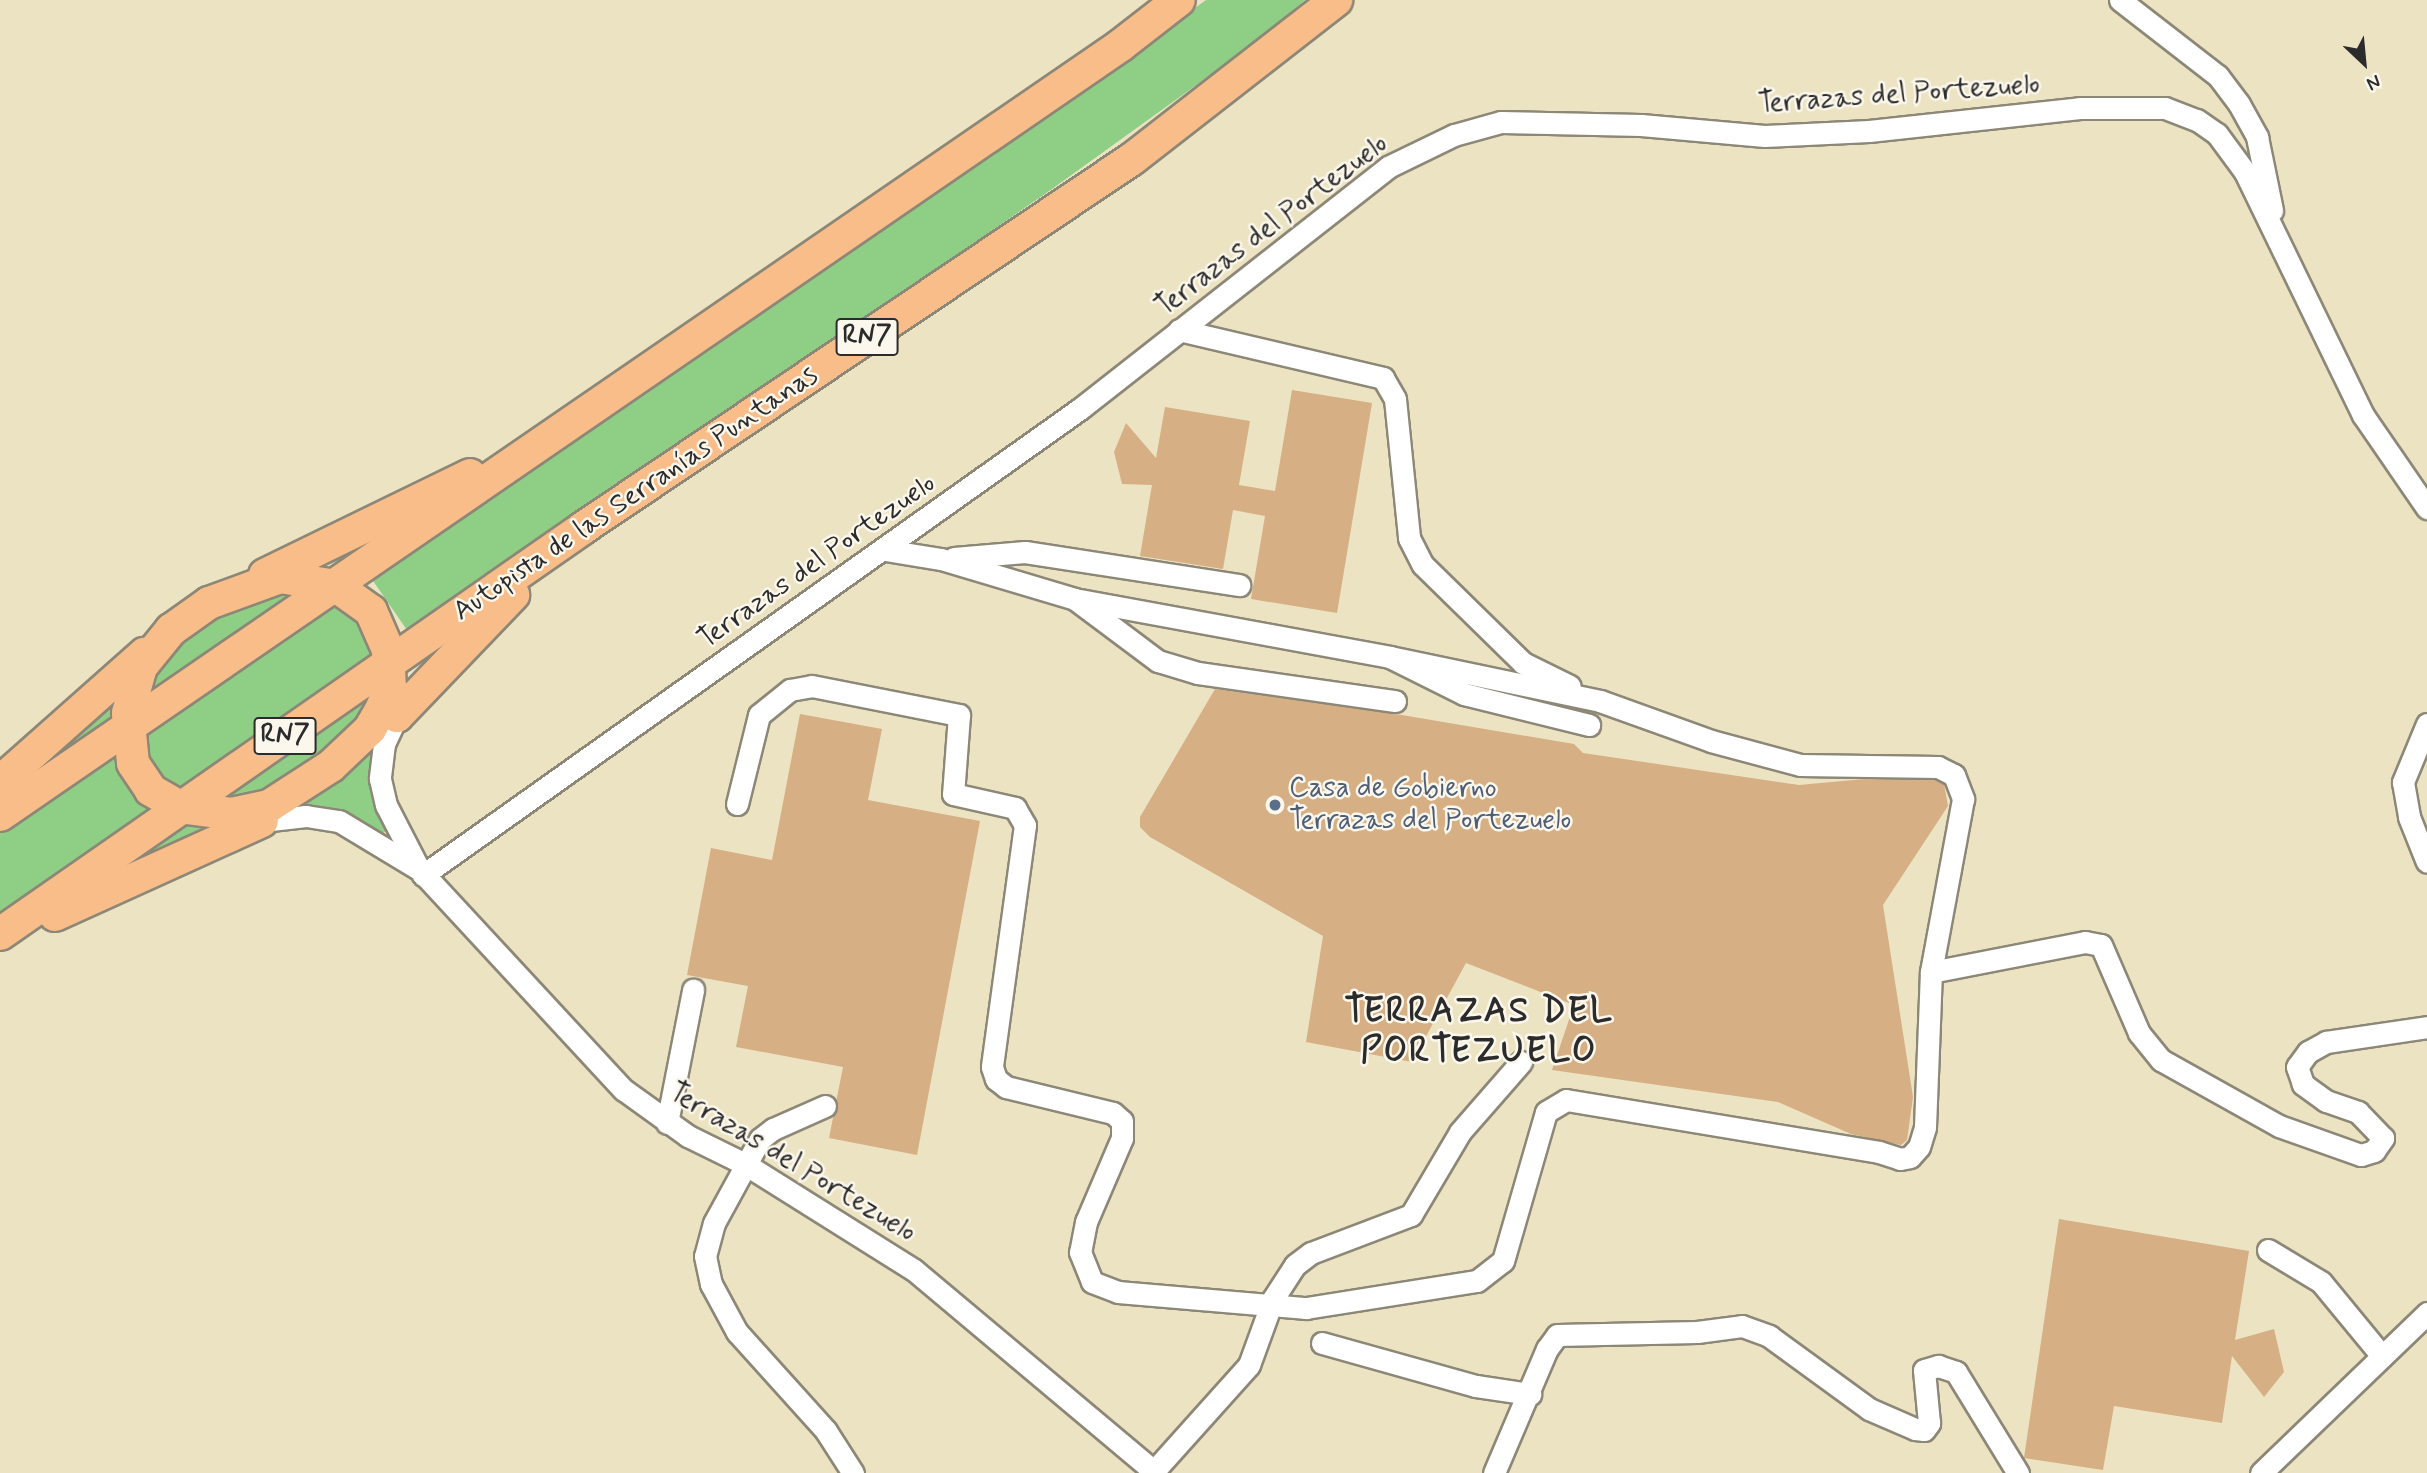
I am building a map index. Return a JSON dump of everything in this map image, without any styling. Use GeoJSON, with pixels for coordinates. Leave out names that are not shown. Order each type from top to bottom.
{"type":"FeatureCollection","features":[{"type":"Feature","properties":{"kind":"highway"},"geometry":{"type":"LineString","coordinates":[[0,815],[336,586],[1180,0]]}},
{"type":"Feature","properties":{"kind":"highway","name":"Autopista de las Serranías Puntanas"},"geometry":{"type":"LineString","coordinates":[[0,934],[583,528],[1132,159],[1336,0]]}},
{"type":"Feature","properties":{"kind":"highway"},"geometry":{"type":"LineString","coordinates":[[0,782],[172,630],[232,591],[548,439]]}},
{"type":"Feature","properties":{"kind":"highway"},"geometry":{"type":"LineString","coordinates":[[0,942],[261,815],[319,776],[583,528]]}},
{"type":"Feature","properties":{"kind":"highway"},"geometry":{"type":"LineString","coordinates":[[232,591],[280,577],[336,586],[361,601],[379,621],[390,664],[390,712]]}},
{"type":"Feature","properties":{"kind":"highway"},"geometry":{"type":"LineString","coordinates":[[172,630],[141,667],[129,700],[127,728],[140,777],[158,795],[180,807],[223,814],[261,815]]}},
{"type":"Feature","properties":{"kind":"street"},"geometry":{"type":"LineString","coordinates":[[2120,0],[2218,76],[2239,104],[2257,137],[2278,241]]}},
{"type":"Feature","properties":{"kind":"street","name":"Terrazas del Portezuelo"},"geometry":{"type":"LineString","coordinates":[[421,872],[885,550],[1179,330],[1388,167],[1454,135],[1501,122],[1642,125],[1765,136],[1869,131],[2080,108],[2165,108],[2197,120],[2217,134],[2245,172],[2363,415],[2427,508]]}},
{"type":"Feature","properties":{"kind":"street"},"geometry":{"type":"LineString","coordinates":[[737,804],[760,715],[790,690],[812,686],[959,715],[953,794],[1014,808],[1025,825],[992,1067],[996,1079],[1006,1087],[1113,1113],[1122,1121],[1122,1138],[1080,1238],[1085,1272],[1092,1282],[1118,1292],[1306,1308],[1477,1280],[1493,1273],[1503,1261],[1546,1112],[1566,1100],[1879,1152],[1900,1159],[1910,1157],[1919,1147],[1925,1127],[1931,972],[1962,799],[1954,775],[1938,768],[1800,765],[1711,741],[1600,701],[1522,663],[1423,565],[1409,538],[1395,399],[1383,378],[1179,330]]}},
{"type":"Feature","properties":{"kind":"street"},"geometry":{"type":"LineString","coordinates":[[885,550],[941,559],[1075,599],[1390,657],[1600,701]]}},
{"type":"Feature","properties":{"kind":"street"},"geometry":{"type":"LineString","coordinates":[[941,559],[1025,552],[1239,585]]}},
{"type":"Feature","properties":{"kind":"street"},"geometry":{"type":"LineString","coordinates":[[1075,599],[1158,661],[1198,673],[1395,701]]}},
{"type":"Feature","properties":{"kind":"street"},"geometry":{"type":"LineString","coordinates":[[1390,657],[1464,694],[1589,725]]}},
{"type":"Feature","properties":{"kind":"street","name":"Terrazas del Portezuelo"},"geometry":{"type":"LineString","coordinates":[[390,712],[380,779],[386,805],[421,872],[610,1076],[667,1123],[745,1164],[914,1270],[1155,1472]]}},
{"type":"Feature","properties":{"kind":"street"},"geometry":{"type":"LineString","coordinates":[[2424,731],[2403,782],[2409,817],[2427,862]]}},
{"type":"Feature","properties":{"kind":"street","name":"Terrazas del Portezuelo"},"geometry":{"type":"LineString","coordinates":[[261,815],[306,816],[339,821],[421,872]]}},
{"type":"Feature","properties":{"kind":"street"},"geometry":{"type":"LineString","coordinates":[[1931,972],[2085,942],[2101,945],[2139,1033],[2161,1060],[2278,1126],[2361,1155],[2374,1152],[2383,1138],[2358,1112],[2326,1101],[2303,1084],[2297,1068],[2308,1052],[2326,1042],[2427,1027]]}},
{"type":"Feature","properties":{"kind":"street"},"geometry":{"type":"LineString","coordinates":[[667,1123],[693,990]]}},
{"type":"Feature","properties":{"kind":"street"},"geometry":{"type":"LineString","coordinates":[[1155,1472],[1249,1365],[1270,1306],[1295,1265],[1311,1253],[1411,1214],[1422,1202],[1460,1132],[1521,1062]]}},
{"type":"Feature","properties":{"kind":"street"},"geometry":{"type":"LineString","coordinates":[[825,1106],[773,1129],[760,1139],[707,1240],[705,1256],[711,1284],[737,1332],[827,1431],[853,1473]]}},
{"type":"Feature","properties":{"kind":"street"},"geometry":{"type":"LineString","coordinates":[[2268,1250],[2321,1282],[2382,1356]]}},
{"type":"Feature","properties":{"kind":"street"},"geometry":{"type":"LineString","coordinates":[[2261,1473],[2427,1313]]}},
{"type":"Feature","properties":{"kind":"street"},"geometry":{"type":"LineString","coordinates":[[1494,1473],[1547,1349],[1557,1335],[1697,1332],[1742,1326],[1769,1336],[1869,1409],[1916,1429],[1924,1430],[1929,1423],[1924,1370],[1938,1366],[1956,1372],[2018,1473]]}},
{"type":"Feature","properties":{"kind":"street"},"geometry":{"type":"LineString","coordinates":[[1322,1343],[1476,1386],[1530,1394]]}},
{"type":"Feature","properties":{"kind":"green space"},"geometry":{"type":"Polygon","coordinates":[[[1206,0],[1305,0],[1256,42],[1052,189],[409,633],[369,575],[993,153],[1206,0]]]}},
{"type":"Feature","properties":{"kind":"green space"},"geometry":{"type":"Polygon","coordinates":[[[304,589],[142,702],[176,644],[238,599],[304,589]]]}},
{"type":"Feature","properties":{"kind":"green space"},"geometry":{"type":"Polygon","coordinates":[[[334,599],[356,612],[377,658],[178,795],[160,783],[137,734],[334,599]]]}},
{"type":"Feature","properties":{"kind":"green space"},"geometry":{"type":"Polygon","coordinates":[[[127,675],[116,720],[0,800],[127,675]]]}},
{"type":"Feature","properties":{"kind":"green space"},"geometry":{"type":"Polygon","coordinates":[[[372,692],[359,725],[270,793],[211,802],[372,692]]]}},
{"type":"Feature","properties":{"kind":"green space"},"geometry":{"type":"Polygon","coordinates":[[[376,737],[390,828],[379,836],[281,812],[376,737]]]}},
{"type":"Feature","properties":{"kind":"green space"},"geometry":{"type":"Polygon","coordinates":[[[119,748],[158,808],[0,917],[0,830],[119,748]]]}},
{"type":"Feature","properties":{"kind":"green space"},"geometry":{"type":"Polygon","coordinates":[[[185,820],[219,824],[59,905],[185,820]]]}},
{"type":"Feature","properties":{"kind":"building"},"geometry":{"type":"Polygon","coordinates":[[[1292,390],[1372,403],[1337,613],[1251,599],[1265,516],[1233,510],[1223,569],[1140,556],[1152,485],[1122,484],[1114,452],[1126,423],[1156,458],[1165,407],[1250,421],[1239,485],[1275,491],[1292,390]]]}},
{"type":"Feature","properties":{"kind":"building"},"geometry":{"type":"Polygon","coordinates":[[[1215,689],[1396,714],[1574,744],[1583,753],[1799,785],[1864,779],[1935,780],[1944,784],[1948,806],[1883,905],[1913,1097],[1907,1140],[1901,1145],[1851,1134],[1778,1102],[1552,1070],[1574,1005],[1466,963],[1412,1062],[1306,1042],[1323,936],[1150,837],[1140,827],[1140,817],[1215,689]]]}},
{"type":"Feature","properties":{"kind":"building"},"geometry":{"type":"Polygon","coordinates":[[[800,714],[882,729],[868,800],[980,821],[917,1155],[829,1138],[843,1067],[736,1047],[748,986],[687,975],[711,848],[772,860],[800,714]]]}},
{"type":"Feature","properties":{"kind":"building"},"geometry":{"type":"Polygon","coordinates":[[[2059,1219],[2249,1251],[2235,1340],[2274,1329],[2284,1372],[2264,1397],[2232,1356],[2222,1423],[2114,1406],[2103,1470],[2024,1458],[2059,1219]]]}},
{"type":"Feature","properties":{"kind":"place","name":"Casa de Gobierno Terrazas del Portezuelo"},"geometry":{"type":"Point","coordinates":[1275,805]}},
{"type":"Feature","properties":{"kind":"district","name":"TERRAZAS DEL PORTEZUELO"},"geometry":{"type":"Point","coordinates":[1479,1031]}}]}
